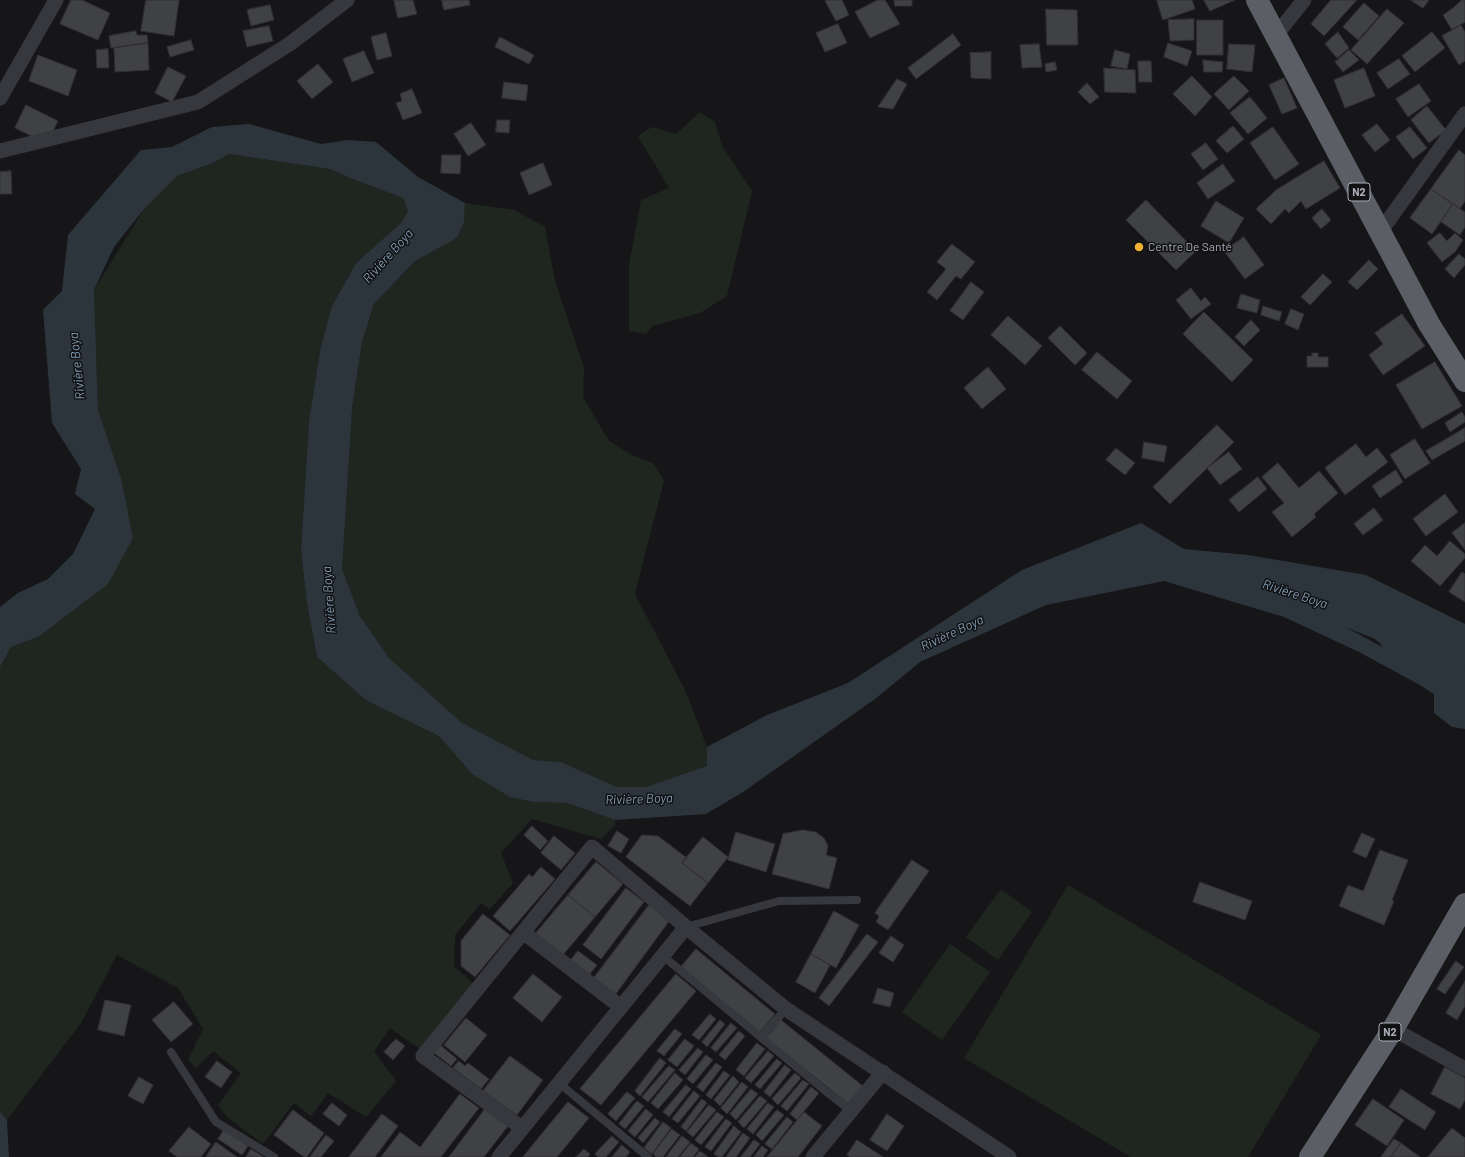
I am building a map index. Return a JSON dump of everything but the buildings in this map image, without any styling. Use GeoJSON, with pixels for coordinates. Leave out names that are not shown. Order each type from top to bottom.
{"type":"FeatureCollection","features":[{"type":"Feature","properties":{"kind":"highway","name":"N2"},"geometry":{"type":"LineString","coordinates":[[1257,0],[1429,324],[1465,381]]}},
{"type":"Feature","properties":{"kind":"highway","name":"N2"},"geometry":{"type":"LineString","coordinates":[[1310,1157],[1392,1029],[1465,904]]}},
{"type":"Feature","properties":{"kind":"street"},"geometry":{"type":"LineString","coordinates":[[0,98],[56,0]]}},
{"type":"Feature","properties":{"kind":"street"},"geometry":{"type":"LineString","coordinates":[[0,151],[198,102],[291,43],[347,0]]}},
{"type":"Feature","properties":{"kind":"street"},"geometry":{"type":"LineString","coordinates":[[1276,35],[1304,0]]}},
{"type":"Feature","properties":{"kind":"street"},"geometry":{"type":"LineString","coordinates":[[1380,232],[1465,114]]}},
{"type":"Feature","properties":{"kind":"street"},"geometry":{"type":"LineString","coordinates":[[522,1128],[423,1056],[592,847],[686,927],[786,1008],[1009,1157]]}},
{"type":"Feature","properties":{"kind":"street"},"geometry":{"type":"LineString","coordinates":[[499,1157],[686,927]]}},
{"type":"Feature","properties":{"kind":"street"},"geometry":{"type":"LineString","coordinates":[[523,932],[621,1007]]}},
{"type":"Feature","properties":{"kind":"street"},"geometry":{"type":"LineString","coordinates":[[1392,1029],[1465,1069]]}},
{"type":"Feature","properties":{"kind":"street"},"geometry":{"type":"LineString","coordinates":[[813,1157],[882,1072]]}},
{"type":"Feature","properties":{"kind":"lane"},"geometry":{"type":"LineString","coordinates":[[686,927],[779,901],[857,900]]}},
{"type":"Feature","properties":{"kind":"lane"},"geometry":{"type":"LineString","coordinates":[[663,956],[851,1111]]}},
{"type":"Feature","properties":{"kind":"lane"},"geometry":{"type":"LineString","coordinates":[[761,1037],[786,1008]]}},
{"type":"Feature","properties":{"kind":"lane"},"geometry":{"type":"LineString","coordinates":[[171,1052],[216,1122],[274,1157]]}},
{"type":"Feature","properties":{"kind":"lane"},"geometry":{"type":"LineString","coordinates":[[559,1083],[648,1157]]}},
{"type":"Feature","properties":{"kind":"shaded area"},"geometry":{"type":"Polygon","coordinates":[[[700,112],[715,122],[722,146],[752,191],[727,296],[700,313],[652,326],[646,334],[629,331],[629,264],[641,200],[669,188],[638,136],[652,127],[676,134],[700,112]]]}},
{"type":"Feature","properties":{"kind":"shaded area"},"geometry":{"type":"Polygon","coordinates":[[[229,154],[330,169],[403,198],[408,211],[402,222],[356,263],[331,308],[320,351],[309,421],[301,551],[307,603],[317,657],[367,701],[439,736],[472,774],[534,802],[567,803],[615,820],[615,825],[601,839],[532,819],[501,853],[513,883],[490,909],[481,903],[455,935],[454,966],[474,984],[420,1049],[390,1028],[374,1051],[396,1081],[366,1117],[328,1093],[311,1116],[294,1103],[263,1144],[227,1117],[218,1105],[241,1073],[213,1051],[196,1068],[188,1059],[203,1029],[178,988],[117,955],[81,1023],[7,1120],[0,1112],[0,667],[11,647],[38,637],[121,478],[98,410],[94,290],[144,209],[177,176],[213,163],[229,154]]]}},
{"type":"Feature","properties":{"kind":"shaded area"},"geometry":{"type":"Polygon","coordinates":[[[465,203],[514,210],[545,227],[555,281],[584,368],[583,397],[609,441],[632,455],[653,463],[664,480],[635,594],[685,690],[707,747],[708,766],[646,787],[617,787],[561,762],[533,760],[462,724],[389,658],[360,616],[342,570],[352,409],[362,342],[374,304],[415,261],[457,238],[464,222],[465,203]]]}},
{"type":"Feature","properties":{"kind":"shaded area"},"geometry":{"type":"Polygon","coordinates":[[[1068,885],[1321,1035],[1248,1157],[1131,1157],[964,1058],[1068,885]]]}},
{"type":"Feature","properties":{"kind":"shaded area"},"geometry":{"type":"Polygon","coordinates":[[[1001,889],[1032,912],[998,960],[966,937],[1001,889]]]}},
{"type":"Feature","properties":{"kind":"shaded area"},"geometry":{"type":"Polygon","coordinates":[[[950,944],[990,972],[942,1040],[902,1012],[950,944]]]}},
{"type":"Feature","properties":{"kind":"water"},"geometry":{"type":"Polygon","coordinates":[[[249,124],[321,144],[348,140],[376,142],[418,177],[465,203],[464,222],[457,238],[415,261],[374,304],[362,342],[352,409],[342,569],[360,616],[389,658],[462,723],[533,760],[561,762],[617,787],[646,787],[707,766],[707,747],[767,715],[848,683],[1022,570],[1141,523],[1184,549],[1248,555],[1366,575],[1465,624],[1465,729],[1452,727],[1434,713],[1434,694],[1359,652],[1284,617],[1164,581],[1046,605],[920,662],[875,699],[743,792],[706,814],[615,820],[567,803],[534,802],[510,797],[472,774],[439,736],[367,701],[317,657],[307,603],[301,551],[309,421],[320,351],[331,308],[356,263],[402,222],[408,211],[403,198],[330,169],[229,154],[213,163],[177,176],[144,209],[114,247],[94,290],[98,410],[121,478],[133,538],[108,584],[38,637],[11,647],[0,667],[0,607],[18,593],[48,579],[73,554],[95,509],[75,494],[81,469],[52,423],[43,310],[62,291],[68,235],[141,150],[172,147],[212,127],[249,124]],[[1296,592],[1293,595],[1296,600],[1382,647],[1366,614],[1354,602],[1296,592]]]}},
{"type":"Feature","properties":{"kind":"water"},"geometry":{"type":"Polygon","coordinates":[[[0,1112],[7,1120],[9,1157],[0,1157],[0,1112]]]}},
{"type":"Feature","properties":{"kind":"waterway","name":"Rivière Boya"},"geometry":{"type":"LineString","coordinates":[[1257,581],[1278,585],[1381,625],[1465,686]]}},
{"type":"Feature","properties":{"kind":"place","name":"Centre De Santé"},"geometry":{"type":"Point","coordinates":[1139,247]}}]}
